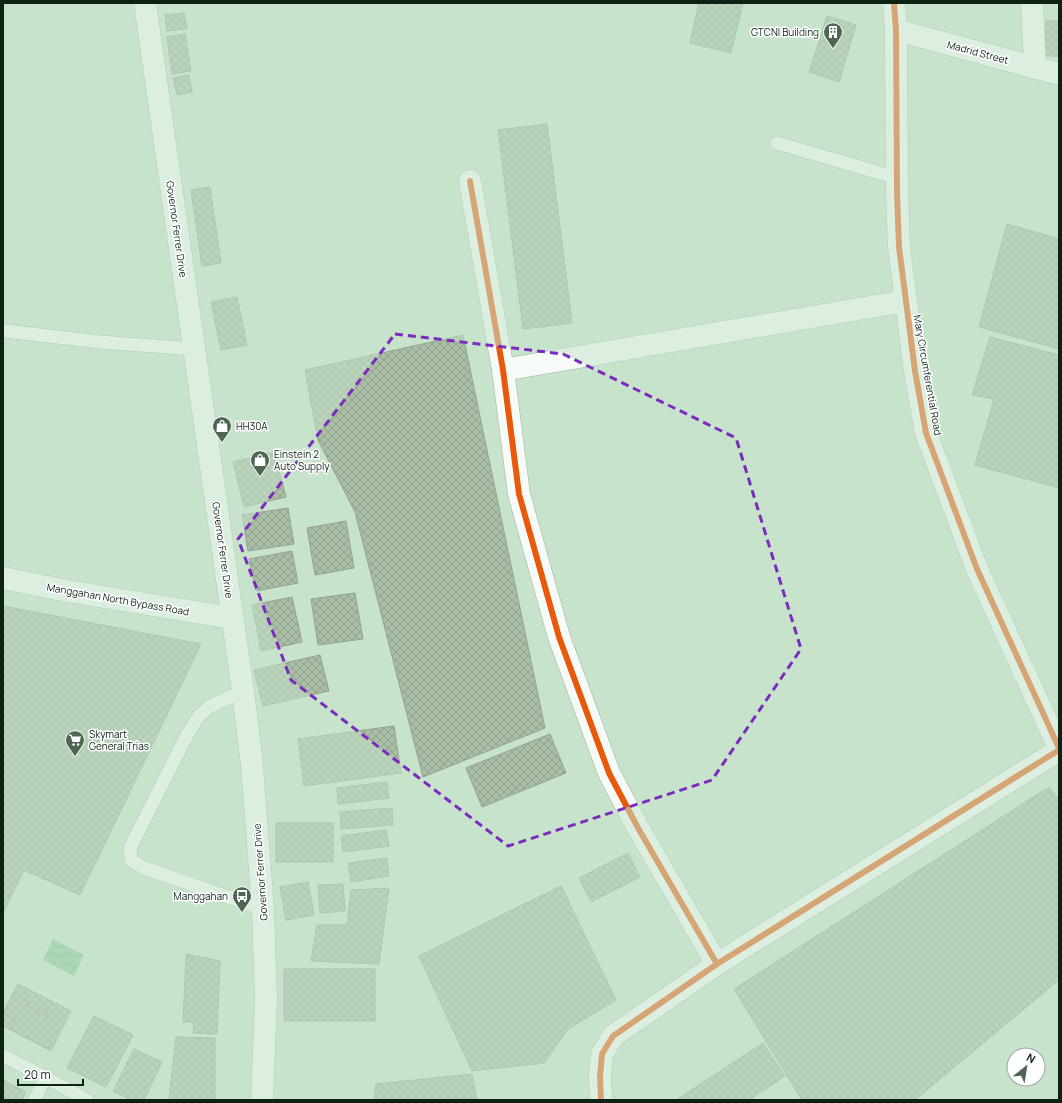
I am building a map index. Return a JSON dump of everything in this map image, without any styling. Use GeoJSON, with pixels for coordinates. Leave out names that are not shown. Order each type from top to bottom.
{"type":"FeatureCollection","features":[{"type":"Feature","properties":{"kind":"street","name":"Governor Ferrer Drive"},"geometry":{"type":"LineString","coordinates":[[145,3],[243,691],[252,772],[263,909],[266,1000],[262,1100]]}},
{"type":"Feature","properties":{"kind":"street"},"geometry":{"type":"LineString","coordinates":[[1032,3],[1035,68]]}},
{"type":"Feature","properties":{"kind":"street","name":"Mary Circumferential Road"},"geometry":{"type":"LineString","coordinates":[[891,4],[896,30],[899,247],[915,371],[926,433],[978,569],[1059,749]]}},
{"type":"Feature","properties":{"kind":"street","name":"Madrid Street"},"geometry":{"type":"LineString","coordinates":[[896,30],[1059,74]]}},
{"type":"Feature","properties":{"kind":"street"},"geometry":{"type":"LineString","coordinates":[[470,181],[503,370],[519,494],[559,637],[609,773],[638,828],[717,964]]}},
{"type":"Feature","properties":{"kind":"street"},"geometry":{"type":"LineString","coordinates":[[503,370],[905,301]]}},
{"type":"Feature","properties":{"kind":"street","name":"Manggahan North Bypass Road"},"geometry":{"type":"LineString","coordinates":[[3,578],[232,618]]}},
{"type":"Feature","properties":{"kind":"street"},"geometry":{"type":"LineString","coordinates":[[601,1100],[600,1076],[602,1054],[613,1036],[717,964],[1059,749]]}},
{"type":"Feature","properties":{"kind":"lane"},"geometry":{"type":"LineString","coordinates":[[777,143],[897,178]]}},
{"type":"Feature","properties":{"kind":"lane"},"geometry":{"type":"LineString","coordinates":[[6,331],[100,342],[194,349]]}},
{"type":"Feature","properties":{"kind":"lane"},"geometry":{"type":"LineString","coordinates":[[243,691],[209,706],[198,717],[186,737],[130,848],[131,860],[144,868],[263,909]]}},
{"type":"Feature","properties":{"kind":"lane"},"geometry":{"type":"LineString","coordinates":[[3,1056],[87,1100]]}},
{"type":"Feature","properties":{"kind":"lane"},"geometry":{"type":"LineString","coordinates":[[35,1100],[45,1077]]}},
{"type":"Feature","properties":{"kind":"highlighted area"},"geometry":{"type":"Polygon","coordinates":[[[395,334],[563,354],[736,438],[801,649],[712,780],[508,846],[291,680],[238,539],[395,334]]]}},
{"type":"Feature","properties":{"kind":"water"},"geometry":{"type":"Polygon","coordinates":[[[53,939],[84,955],[74,976],[43,960],[53,939]]]}},
{"type":"Feature","properties":{"kind":"building"},"geometry":{"type":"Polygon","coordinates":[[[699,3],[743,3],[731,53],[690,43],[699,3]]]}},
{"type":"Feature","properties":{"kind":"building"},"geometry":{"type":"Polygon","coordinates":[[[184,13],[187,29],[167,31],[165,15],[184,13]]]}},
{"type":"Feature","properties":{"kind":"building","name":"GTCNI Building"},"geometry":{"type":"Polygon","coordinates":[[[827,16],[856,25],[839,82],[809,72],[827,16]]]}},
{"type":"Feature","properties":{"kind":"building"},"geometry":{"type":"Polygon","coordinates":[[[1046,21],[1059,21],[1059,56],[1045,56],[1046,21]]]}},
{"type":"Feature","properties":{"kind":"building"},"geometry":{"type":"Polygon","coordinates":[[[185,34],[191,71],[172,74],[167,37],[185,34]]]}},
{"type":"Feature","properties":{"kind":"building"},"geometry":{"type":"Polygon","coordinates":[[[189,75],[192,92],[177,95],[173,78],[189,75]]]}},
{"type":"Feature","properties":{"kind":"building"},"geometry":{"type":"Polygon","coordinates":[[[547,124],[572,323],[523,329],[498,130],[547,124]]]}},
{"type":"Feature","properties":{"kind":"building"},"geometry":{"type":"Polygon","coordinates":[[[210,187],[221,263],[202,266],[191,190],[210,187]]]}},
{"type":"Feature","properties":{"kind":"building"},"geometry":{"type":"Polygon","coordinates":[[[1007,224],[1059,239],[1059,349],[979,327],[1007,224]]]}},
{"type":"Feature","properties":{"kind":"building"},"geometry":{"type":"Polygon","coordinates":[[[237,297],[247,345],[221,350],[211,302],[237,297]]]}},
{"type":"Feature","properties":{"kind":"building"},"geometry":{"type":"Polygon","coordinates":[[[463,335],[545,728],[423,777],[355,512],[318,440],[305,370],[463,335]]]}},
{"type":"Feature","properties":{"kind":"building"},"geometry":{"type":"Polygon","coordinates":[[[990,337],[1059,355],[1059,488],[975,465],[994,399],[972,395],[990,337]]]}},
{"type":"Feature","properties":{"kind":"building"},"geometry":{"type":"Polygon","coordinates":[[[274,452],[286,497],[244,507],[233,462],[274,452]]]}},
{"type":"Feature","properties":{"kind":"building"},"geometry":{"type":"Polygon","coordinates":[[[288,508],[294,544],[248,551],[242,515],[288,508]]]}},
{"type":"Feature","properties":{"kind":"building"},"geometry":{"type":"Polygon","coordinates":[[[346,521],[354,568],[315,575],[307,528],[346,521]]]}},
{"type":"Feature","properties":{"kind":"building"},"geometry":{"type":"Polygon","coordinates":[[[292,551],[298,583],[256,591],[249,559],[292,551]]]}},
{"type":"Feature","properties":{"kind":"building"},"geometry":{"type":"Polygon","coordinates":[[[355,593],[363,639],[318,645],[311,599],[355,593]]]}},
{"type":"Feature","properties":{"kind":"building"},"geometry":{"type":"Polygon","coordinates":[[[292,597],[302,642],[261,651],[252,605],[292,597]]]}},
{"type":"Feature","properties":{"kind":"building","name":"Skymart General Trias"},"geometry":{"type":"Polygon","coordinates":[[[3,606],[201,644],[80,895],[24,870],[3,913],[3,606]]]}},
{"type":"Feature","properties":{"kind":"building"},"geometry":{"type":"Polygon","coordinates":[[[320,655],[329,691],[263,706],[254,670],[320,655]]]}},
{"type":"Feature","properties":{"kind":"building"},"geometry":{"type":"Polygon","coordinates":[[[394,726],[401,773],[304,786],[298,739],[394,726]]]}},
{"type":"Feature","properties":{"kind":"building"},"geometry":{"type":"Polygon","coordinates":[[[550,734],[566,773],[482,807],[466,768],[550,734]]]}},
{"type":"Feature","properties":{"kind":"building"},"geometry":{"type":"Polygon","coordinates":[[[387,782],[389,798],[338,804],[337,788],[387,782]]]}},
{"type":"Feature","properties":{"kind":"building"},"geometry":{"type":"Polygon","coordinates":[[[1049,787],[1059,800],[1059,980],[915,1100],[802,1100],[734,989],[1049,787]]]}},
{"type":"Feature","properties":{"kind":"building"},"geometry":{"type":"Polygon","coordinates":[[[392,808],[393,825],[341,829],[340,812],[392,808]]]}},
{"type":"Feature","properties":{"kind":"building"},"geometry":{"type":"Polygon","coordinates":[[[276,823],[333,823],[333,862],[276,862],[276,823]]]}},
{"type":"Feature","properties":{"kind":"building"},"geometry":{"type":"Polygon","coordinates":[[[386,830],[389,846],[343,852],[341,836],[386,830]]]}},
{"type":"Feature","properties":{"kind":"building"},"geometry":{"type":"Polygon","coordinates":[[[628,853],[640,877],[591,902],[579,878],[628,853]]]}},
{"type":"Feature","properties":{"kind":"building"},"geometry":{"type":"Polygon","coordinates":[[[387,858],[389,876],[351,882],[348,863],[387,858]]]}},
{"type":"Feature","properties":{"kind":"building"},"geometry":{"type":"Polygon","coordinates":[[[308,882],[314,915],[286,920],[280,887],[308,882]]]}},
{"type":"Feature","properties":{"kind":"building"},"geometry":{"type":"Polygon","coordinates":[[[343,884],[345,911],[320,913],[318,885],[343,884]]]}},
{"type":"Feature","properties":{"kind":"building"},"geometry":{"type":"Polygon","coordinates":[[[561,886],[616,1000],[568,1029],[544,1063],[472,1071],[419,956],[561,886]]]}},
{"type":"Feature","properties":{"kind":"building"},"geometry":{"type":"Polygon","coordinates":[[[389,888],[379,964],[311,961],[317,925],[347,925],[351,890],[389,888]]]}},
{"type":"Feature","properties":{"kind":"building"},"geometry":{"type":"Polygon","coordinates":[[[186,954],[220,961],[217,1034],[193,1033],[194,1022],[183,1022],[186,954]]]}},
{"type":"Feature","properties":{"kind":"building"},"geometry":{"type":"Polygon","coordinates":[[[284,969],[375,969],[375,1021],[284,1021],[284,969]]]}},
{"type":"Feature","properties":{"kind":"building"},"geometry":{"type":"Polygon","coordinates":[[[18,984],[71,1011],[51,1051],[3,1026],[3,1013],[18,984]]]}},
{"type":"Feature","properties":{"kind":"building"},"geometry":{"type":"Polygon","coordinates":[[[13,993],[48,1011],[45,1015],[23,1004],[10,1029],[3,1026],[3,1013],[13,993]]]}},
{"type":"Feature","properties":{"kind":"building"},"geometry":{"type":"Polygon","coordinates":[[[23,1004],[45,1015],[60,1028],[47,1048],[10,1029],[23,1004]]]}},
{"type":"Feature","properties":{"kind":"building"},"geometry":{"type":"Polygon","coordinates":[[[94,1016],[133,1035],[106,1087],[67,1068],[94,1016]]]}},
{"type":"Feature","properties":{"kind":"building"},"geometry":{"type":"Polygon","coordinates":[[[176,1037],[215,1038],[215,1100],[169,1100],[176,1037]]]}},
{"type":"Feature","properties":{"kind":"building"},"geometry":{"type":"Polygon","coordinates":[[[763,1043],[785,1076],[749,1100],[676,1100],[763,1043]]]}},
{"type":"Feature","properties":{"kind":"building"},"geometry":{"type":"Polygon","coordinates":[[[134,1049],[162,1062],[144,1100],[131,1100],[113,1091],[134,1049]]]}},
{"type":"Feature","properties":{"kind":"building"},"geometry":{"type":"Polygon","coordinates":[[[472,1074],[477,1099],[374,1100],[376,1084],[472,1074]]]}},
{"type":"Feature","properties":{"kind":"building"},"geometry":{"type":"Polygon","coordinates":[[[3,1080],[26,1092],[22,1100],[3,1100],[3,1080]]]}},
{"type":"Feature","properties":{"kind":"cycle path"},"geometry":{"type":"LineString","coordinates":[[894,3],[896,30],[897,193],[899,247],[915,371],[926,433],[977,569],[1059,748]]}},
{"type":"Feature","properties":{"kind":"cycle path"},"geometry":{"type":"LineString","coordinates":[[470,181],[503,370],[519,494],[559,637],[609,773],[638,828],[717,964]]}},
{"type":"Feature","properties":{"kind":"cycle path"},"geometry":{"type":"LineString","coordinates":[[601,1100],[600,1076],[602,1054],[613,1036],[717,964],[1059,750]]}},
{"type":"Feature","properties":{"kind":"place","name":"GTCNI Building"},"geometry":{"type":"Point","coordinates":[833,49]}},
{"type":"Feature","properties":{"kind":"place","name":"HH30A"},"geometry":{"type":"Point","coordinates":[222,443]}},
{"type":"Feature","properties":{"kind":"place","name":"Einstein 2 Auto Supply"},"geometry":{"type":"Point","coordinates":[260,477]}},
{"type":"Feature","properties":{"kind":"place","name":"Skymart General Trias"},"geometry":{"type":"Point","coordinates":[75,757]}},
{"type":"Feature","properties":{"kind":"place","name":"Manggahan"},"geometry":{"type":"Point","coordinates":[242,913]}}]}
